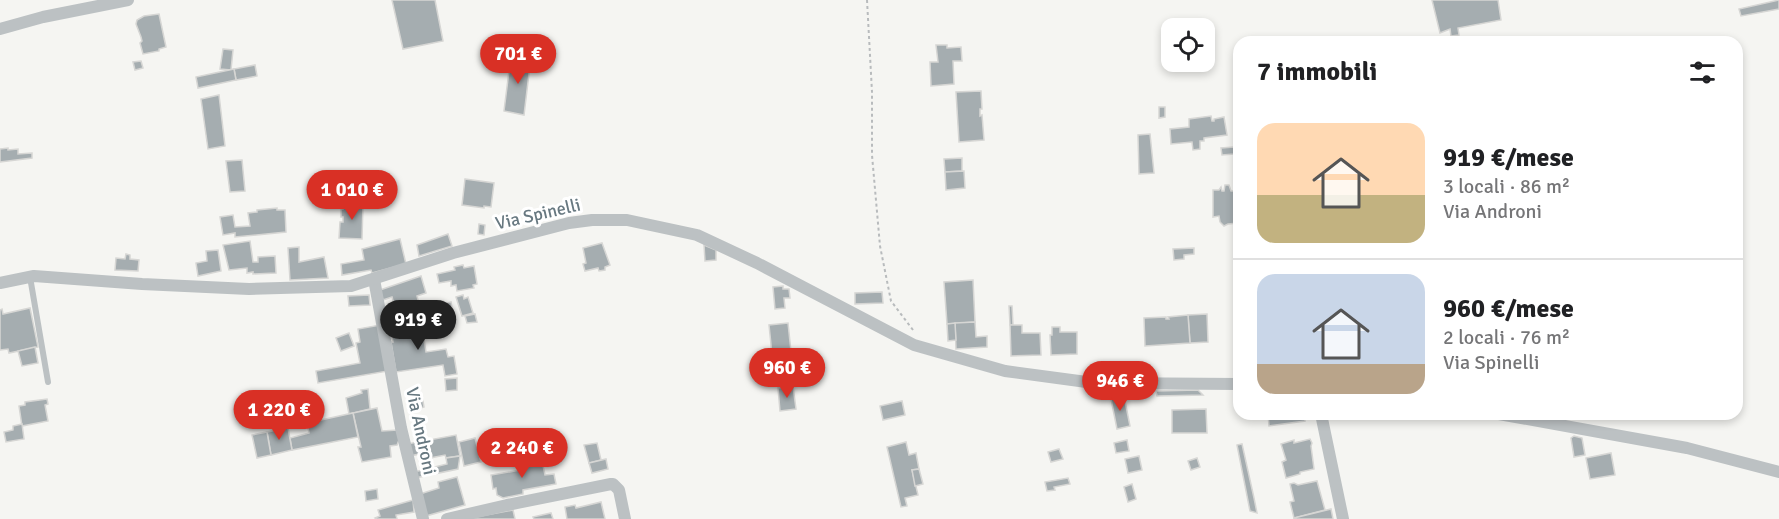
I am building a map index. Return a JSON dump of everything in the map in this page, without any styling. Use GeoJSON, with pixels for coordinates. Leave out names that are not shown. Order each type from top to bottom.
{"type":"FeatureCollection","features":[{"type":"Feature","properties":{"kind":"street"},"geometry":{"type":"LineString","coordinates":[[0,29],[43,17],[128,0]]}},
{"type":"Feature","properties":{"kind":"street","name":"Via Spinelli"},"geometry":{"type":"LineString","coordinates":[[0,283],[30,277],[249,289],[351,286],[453,253],[569,223],[592,220],[627,220],[697,235],[757,263],[914,345],[1005,370],[1094,383],[1233,384]]}},
{"type":"Feature","properties":{"kind":"street","name":"Via Androni"},"geometry":{"type":"LineString","coordinates":[[374,279],[401,429],[423,519]]}},
{"type":"Feature","properties":{"kind":"street"},"geometry":{"type":"LineString","coordinates":[[1322,420],[1343,519]]}},
{"type":"Feature","properties":{"kind":"street"},"geometry":{"type":"LineString","coordinates":[[1531,420],[1687,448],[1779,472]]}},
{"type":"Feature","properties":{"kind":"street"},"geometry":{"type":"LineString","coordinates":[[447,519],[613,484],[619,490],[625,519]]}},
{"type":"Feature","properties":{"kind":"lane"},"geometry":{"type":"LineString","coordinates":[[30,277],[48,382]]}},
{"type":"Feature","properties":{"kind":"path"},"geometry":{"type":"LineString","coordinates":[[867,0],[872,92],[872,155],[880,246],[891,301],[914,332],[914,345]]}},
{"type":"Feature","properties":{"kind":"building"},"geometry":{"type":"Polygon","coordinates":[[[392,0],[435,0],[443,41],[403,49],[392,0]]]}},
{"type":"Feature","properties":{"kind":"building"},"geometry":{"type":"Polygon","coordinates":[[[1432,0],[1498,0],[1501,20],[1458,28],[1459,35],[1451,36],[1450,29],[1440,33],[1432,0]]]}},
{"type":"Feature","properties":{"kind":"building"},"geometry":{"type":"Polygon","coordinates":[[[1779,0],[1779,9],[1741,16],[1739,9],[1779,0]]]}},
{"type":"Feature","properties":{"kind":"building"},"geometry":{"type":"Polygon","coordinates":[[[159,14],[166,47],[143,54],[137,20],[144,16],[159,14]]]}},
{"type":"Feature","properties":{"kind":"building"},"geometry":{"type":"Polygon","coordinates":[[[936,45],[947,45],[947,48],[961,47],[962,61],[953,61],[954,84],[931,86],[930,62],[938,62],[936,45]]]}},
{"type":"Feature","properties":{"kind":"building"},"geometry":{"type":"Polygon","coordinates":[[[223,49],[233,50],[231,70],[220,69],[223,49]]]}},
{"type":"Feature","properties":{"kind":"building"},"geometry":{"type":"Polygon","coordinates":[[[511,55],[531,57],[524,115],[504,111],[511,55]]]}},
{"type":"Feature","properties":{"kind":"building"},"geometry":{"type":"Polygon","coordinates":[[[141,61],[143,68],[135,70],[133,62],[141,61]]]}},
{"type":"Feature","properties":{"kind":"building"},"geometry":{"type":"Polygon","coordinates":[[[255,65],[257,76],[236,80],[234,69],[255,65]]]}},
{"type":"Feature","properties":{"kind":"building"},"geometry":{"type":"Polygon","coordinates":[[[234,69],[236,80],[198,88],[196,77],[234,69]]]}},
{"type":"Feature","properties":{"kind":"building"},"geometry":{"type":"Polygon","coordinates":[[[981,91],[980,116],[982,115],[984,140],[959,142],[956,92],[981,91]]]}},
{"type":"Feature","properties":{"kind":"building"},"geometry":{"type":"Polygon","coordinates":[[[219,95],[225,146],[208,149],[201,99],[219,95]]]}},
{"type":"Feature","properties":{"kind":"building"},"geometry":{"type":"Polygon","coordinates":[[[1159,107],[1165,107],[1165,117],[1159,118],[1159,107]]]}},
{"type":"Feature","properties":{"kind":"building"},"geometry":{"type":"Polygon","coordinates":[[[1211,116],[1212,121],[1224,117],[1227,135],[1204,138],[1204,141],[1200,141],[1200,149],[1193,150],[1192,142],[1171,144],[1170,129],[1189,127],[1189,119],[1211,116]]]}},
{"type":"Feature","properties":{"kind":"building"},"geometry":{"type":"Polygon","coordinates":[[[1150,134],[1154,173],[1139,174],[1138,135],[1150,134]]]}},
{"type":"Feature","properties":{"kind":"building"},"geometry":{"type":"Polygon","coordinates":[[[1233,147],[1233,154],[1222,155],[1221,148],[1233,147]]]}},
{"type":"Feature","properties":{"kind":"building"},"geometry":{"type":"Polygon","coordinates":[[[8,148],[8,150],[18,149],[18,154],[32,153],[32,158],[0,162],[0,149],[8,148]]]}},
{"type":"Feature","properties":{"kind":"building"},"geometry":{"type":"Polygon","coordinates":[[[962,158],[962,171],[945,172],[944,159],[962,158]]]}},
{"type":"Feature","properties":{"kind":"building"},"geometry":{"type":"Polygon","coordinates":[[[242,160],[245,191],[230,192],[226,161],[242,160]]]}},
{"type":"Feature","properties":{"kind":"building"},"geometry":{"type":"Polygon","coordinates":[[[964,171],[965,188],[946,190],[945,172],[964,171]]]}},
{"type":"Feature","properties":{"kind":"building"},"geometry":{"type":"Polygon","coordinates":[[[465,179],[494,183],[491,207],[462,205],[465,179]]]}},
{"type":"Feature","properties":{"kind":"building"},"geometry":{"type":"Polygon","coordinates":[[[1225,185],[1229,185],[1233,191],[1233,224],[1224,226],[1219,216],[1213,217],[1213,190],[1219,190],[1221,187],[1224,191],[1225,185]]]}},
{"type":"Feature","properties":{"kind":"building"},"geometry":{"type":"Polygon","coordinates":[[[344,202],[363,203],[362,239],[339,238],[340,222],[343,222],[341,209],[343,209],[344,202]]]}},
{"type":"Feature","properties":{"kind":"building"},"geometry":{"type":"Polygon","coordinates":[[[277,208],[277,210],[285,210],[286,232],[235,237],[235,233],[223,235],[220,217],[233,215],[235,227],[250,226],[248,213],[277,208]]]}},
{"type":"Feature","properties":{"kind":"building"},"geometry":{"type":"Polygon","coordinates":[[[479,224],[485,225],[484,235],[478,234],[479,224]]]}},
{"type":"Feature","properties":{"kind":"building"},"geometry":{"type":"Polygon","coordinates":[[[448,234],[452,246],[419,256],[417,245],[448,234]]]}},
{"type":"Feature","properties":{"kind":"building"},"geometry":{"type":"Polygon","coordinates":[[[400,239],[406,264],[372,273],[371,270],[342,275],[341,264],[364,260],[362,249],[400,239]]]}},
{"type":"Feature","properties":{"kind":"building"},"geometry":{"type":"Polygon","coordinates":[[[250,241],[253,262],[258,262],[258,257],[275,256],[276,273],[247,273],[247,268],[229,270],[223,245],[250,241]]]}},
{"type":"Feature","properties":{"kind":"building"},"geometry":{"type":"Polygon","coordinates":[[[602,243],[610,265],[605,267],[605,270],[599,271],[598,268],[585,271],[583,248],[602,243]]]}},
{"type":"Feature","properties":{"kind":"building"},"geometry":{"type":"Polygon","coordinates":[[[704,245],[716,250],[716,260],[705,261],[704,245]]]}},
{"type":"Feature","properties":{"kind":"building"},"geometry":{"type":"Polygon","coordinates":[[[299,247],[299,262],[324,257],[328,278],[290,280],[288,248],[299,247]]]}},
{"type":"Feature","properties":{"kind":"building"},"geometry":{"type":"Polygon","coordinates":[[[1194,248],[1194,254],[1184,255],[1184,259],[1174,260],[1173,249],[1194,248]]]}},
{"type":"Feature","properties":{"kind":"building"},"geometry":{"type":"Polygon","coordinates":[[[218,250],[221,271],[198,276],[196,263],[207,261],[206,251],[218,250]]]}},
{"type":"Feature","properties":{"kind":"building"},"geometry":{"type":"Polygon","coordinates":[[[126,254],[130,255],[130,259],[139,260],[138,271],[115,270],[116,258],[125,259],[126,254]]]}},
{"type":"Feature","properties":{"kind":"building"},"geometry":{"type":"Polygon","coordinates":[[[463,265],[464,268],[474,266],[477,284],[473,285],[474,288],[457,291],[456,285],[451,286],[451,281],[439,283],[437,274],[455,270],[454,267],[463,265]]]}},
{"type":"Feature","properties":{"kind":"building"},"geometry":{"type":"Polygon","coordinates":[[[421,276],[426,293],[417,296],[419,304],[396,311],[392,297],[383,300],[380,290],[421,276]]]}},
{"type":"Feature","properties":{"kind":"building"},"geometry":{"type":"Polygon","coordinates":[[[973,280],[975,322],[947,324],[944,282],[973,280]]]}},
{"type":"Feature","properties":{"kind":"building"},"geometry":{"type":"Polygon","coordinates":[[[783,286],[783,289],[789,289],[790,298],[784,298],[785,308],[775,309],[773,287],[783,286]]]}},
{"type":"Feature","properties":{"kind":"building"},"geometry":{"type":"Polygon","coordinates":[[[882,292],[883,303],[855,304],[855,293],[882,292]]]}},
{"type":"Feature","properties":{"kind":"building"},"geometry":{"type":"Polygon","coordinates":[[[369,295],[370,305],[349,306],[348,296],[369,295]]]}},
{"type":"Feature","properties":{"kind":"building"},"geometry":{"type":"Polygon","coordinates":[[[463,295],[464,299],[468,297],[473,313],[462,316],[456,297],[463,295]]]}},
{"type":"Feature","properties":{"kind":"building"},"geometry":{"type":"Polygon","coordinates":[[[443,301],[444,304],[451,302],[453,314],[446,316],[448,326],[431,327],[427,309],[429,304],[443,301]]]}},
{"type":"Feature","properties":{"kind":"building"},"geometry":{"type":"Polygon","coordinates":[[[1009,306],[1012,306],[1013,325],[1010,325],[1009,306]]]}},
{"type":"Feature","properties":{"kind":"building"},"geometry":{"type":"Polygon","coordinates":[[[30,308],[38,347],[9,353],[8,349],[0,350],[0,310],[2,309],[3,314],[30,308]]]}},
{"type":"Feature","properties":{"kind":"building"},"geometry":{"type":"Polygon","coordinates":[[[475,314],[477,322],[467,323],[465,316],[475,314]]]}},
{"type":"Feature","properties":{"kind":"building"},"geometry":{"type":"Polygon","coordinates":[[[1207,314],[1208,342],[1190,343],[1188,315],[1207,314]]]}},
{"type":"Feature","properties":{"kind":"building"},"geometry":{"type":"Polygon","coordinates":[[[1188,315],[1190,343],[1145,346],[1144,318],[1166,317],[1169,319],[1168,317],[1188,315]]]}},
{"type":"Feature","properties":{"kind":"building"},"geometry":{"type":"Polygon","coordinates":[[[416,321],[417,326],[422,326],[426,352],[446,349],[448,357],[454,356],[457,374],[445,376],[443,365],[396,372],[391,332],[400,331],[399,324],[416,321]]]}},
{"type":"Feature","properties":{"kind":"building"},"geometry":{"type":"Polygon","coordinates":[[[975,322],[976,337],[987,336],[987,347],[956,349],[955,323],[975,322]]]}},
{"type":"Feature","properties":{"kind":"building"},"geometry":{"type":"Polygon","coordinates":[[[788,323],[792,361],[799,360],[800,371],[774,374],[769,325],[788,323]]]}},
{"type":"Feature","properties":{"kind":"building"},"geometry":{"type":"Polygon","coordinates":[[[955,323],[956,340],[948,341],[947,324],[955,323]]]}},
{"type":"Feature","properties":{"kind":"building"},"geometry":{"type":"Polygon","coordinates":[[[380,325],[388,371],[318,383],[316,371],[360,363],[356,343],[360,342],[358,329],[380,325]]]}},
{"type":"Feature","properties":{"kind":"building"},"geometry":{"type":"Polygon","coordinates":[[[1010,325],[1022,325],[1022,333],[1040,333],[1041,355],[1011,356],[1010,325]]]}},
{"type":"Feature","properties":{"kind":"building"},"geometry":{"type":"Polygon","coordinates":[[[1052,327],[1060,327],[1060,332],[1077,332],[1077,354],[1051,355],[1052,327]]]}},
{"type":"Feature","properties":{"kind":"building"},"geometry":{"type":"Polygon","coordinates":[[[349,333],[354,346],[341,351],[336,338],[349,333]]]}},
{"type":"Feature","properties":{"kind":"building"},"geometry":{"type":"Polygon","coordinates":[[[35,347],[38,363],[22,366],[18,351],[35,347]]]}},
{"type":"Feature","properties":{"kind":"building"},"geometry":{"type":"Polygon","coordinates":[[[457,378],[457,390],[446,391],[445,379],[457,378]]]}},
{"type":"Feature","properties":{"kind":"building"},"geometry":{"type":"Polygon","coordinates":[[[793,386],[796,409],[780,411],[778,388],[793,386]]]}},
{"type":"Feature","properties":{"kind":"building"},"geometry":{"type":"Polygon","coordinates":[[[368,389],[370,409],[349,414],[346,398],[368,389]]]}},
{"type":"Feature","properties":{"kind":"building"},"geometry":{"type":"Polygon","coordinates":[[[1198,390],[1203,395],[1157,396],[1156,391],[1198,390]]]}},
{"type":"Feature","properties":{"kind":"building"},"geometry":{"type":"Polygon","coordinates":[[[422,396],[424,407],[413,410],[410,398],[422,396]]]}},
{"type":"Feature","properties":{"kind":"building"},"geometry":{"type":"Polygon","coordinates":[[[1124,396],[1130,426],[1117,429],[1111,399],[1124,396]]]}},
{"type":"Feature","properties":{"kind":"building"},"geometry":{"type":"Polygon","coordinates":[[[47,399],[48,404],[45,405],[48,421],[22,426],[19,406],[25,405],[25,402],[47,399]]]}},
{"type":"Feature","properties":{"kind":"building"},"geometry":{"type":"Polygon","coordinates":[[[902,401],[905,415],[883,420],[880,406],[902,401]]]}},
{"type":"Feature","properties":{"kind":"building"},"geometry":{"type":"Polygon","coordinates":[[[377,408],[382,431],[398,430],[399,440],[397,445],[390,446],[391,457],[362,462],[353,413],[377,408]]]}},
{"type":"Feature","properties":{"kind":"building"},"geometry":{"type":"Polygon","coordinates":[[[1206,409],[1207,433],[1172,433],[1172,410],[1206,409]]]}},
{"type":"Feature","properties":{"kind":"building"},"geometry":{"type":"Polygon","coordinates":[[[353,413],[358,437],[292,450],[290,438],[309,433],[307,423],[353,413]]]}},
{"type":"Feature","properties":{"kind":"building"},"geometry":{"type":"Polygon","coordinates":[[[1268,420],[1305,420],[1305,421],[1269,426],[1268,420]]]}},
{"type":"Feature","properties":{"kind":"building"},"geometry":{"type":"Polygon","coordinates":[[[22,424],[24,439],[6,442],[4,432],[13,430],[13,426],[22,424]]]}},
{"type":"Feature","properties":{"kind":"building"},"geometry":{"type":"Polygon","coordinates":[[[288,428],[292,450],[271,455],[267,432],[288,428]]]}},
{"type":"Feature","properties":{"kind":"building"},"geometry":{"type":"Polygon","coordinates":[[[267,432],[271,455],[257,458],[252,435],[267,432]]]}},
{"type":"Feature","properties":{"kind":"building"},"geometry":{"type":"Polygon","coordinates":[[[456,435],[460,456],[446,458],[445,455],[430,458],[429,452],[410,456],[407,444],[456,435]]]}},
{"type":"Feature","properties":{"kind":"building"},"geometry":{"type":"Polygon","coordinates":[[[1574,436],[1582,438],[1585,455],[1574,457],[1571,438],[1574,436]]]}},
{"type":"Feature","properties":{"kind":"building"},"geometry":{"type":"Polygon","coordinates":[[[475,438],[481,462],[464,466],[459,442],[475,438]]]}},
{"type":"Feature","properties":{"kind":"building"},"geometry":{"type":"Polygon","coordinates":[[[1310,439],[1314,469],[1286,478],[1282,462],[1286,460],[1281,444],[1310,439]]]}},
{"type":"Feature","properties":{"kind":"building"},"geometry":{"type":"Polygon","coordinates":[[[1127,440],[1129,451],[1116,453],[1114,443],[1127,440]]]}},
{"type":"Feature","properties":{"kind":"building"},"geometry":{"type":"Polygon","coordinates":[[[906,442],[909,455],[916,453],[919,469],[912,470],[918,495],[905,498],[907,506],[901,507],[887,447],[906,442]]]}},
{"type":"Feature","properties":{"kind":"building"},"geometry":{"type":"Polygon","coordinates":[[[597,443],[601,460],[589,463],[584,445],[597,443]]]}},
{"type":"Feature","properties":{"kind":"building"},"geometry":{"type":"Polygon","coordinates":[[[1242,444],[1257,513],[1250,511],[1237,445],[1242,444]]]}},
{"type":"Feature","properties":{"kind":"building"},"geometry":{"type":"Polygon","coordinates":[[[556,448],[557,459],[545,460],[544,449],[556,448]]]}},
{"type":"Feature","properties":{"kind":"building"},"geometry":{"type":"Polygon","coordinates":[[[1059,449],[1063,459],[1051,462],[1048,452],[1059,449]]]}},
{"type":"Feature","properties":{"kind":"building"},"geometry":{"type":"Polygon","coordinates":[[[1611,453],[1615,475],[1590,479],[1586,458],[1611,453]]]}},
{"type":"Feature","properties":{"kind":"building"},"geometry":{"type":"Polygon","coordinates":[[[531,455],[533,463],[542,461],[545,475],[554,474],[556,484],[523,490],[523,494],[503,498],[497,495],[496,488],[493,489],[491,475],[521,470],[519,457],[531,455]]]}},
{"type":"Feature","properties":{"kind":"building"},"geometry":{"type":"Polygon","coordinates":[[[460,456],[458,469],[415,478],[414,472],[447,464],[446,458],[460,456]]]}},
{"type":"Feature","properties":{"kind":"building"},"geometry":{"type":"Polygon","coordinates":[[[1139,456],[1142,470],[1128,473],[1125,459],[1139,456]]]}},
{"type":"Feature","properties":{"kind":"building"},"geometry":{"type":"Polygon","coordinates":[[[1197,458],[1200,467],[1191,470],[1188,461],[1197,458]]]}},
{"type":"Feature","properties":{"kind":"building"},"geometry":{"type":"Polygon","coordinates":[[[606,459],[608,469],[592,473],[589,463],[606,459]]]}},
{"type":"Feature","properties":{"kind":"building"},"geometry":{"type":"Polygon","coordinates":[[[919,469],[923,484],[915,486],[912,470],[919,469]]]}},
{"type":"Feature","properties":{"kind":"building"},"geometry":{"type":"Polygon","coordinates":[[[457,477],[465,505],[426,516],[420,494],[439,488],[438,482],[457,477]]]}},
{"type":"Feature","properties":{"kind":"building"},"geometry":{"type":"Polygon","coordinates":[[[1068,478],[1070,484],[1047,491],[1045,482],[1068,478]]]}},
{"type":"Feature","properties":{"kind":"building"},"geometry":{"type":"Polygon","coordinates":[[[1317,481],[1325,510],[1294,518],[1290,502],[1294,501],[1290,484],[1298,485],[1317,481]]]}},
{"type":"Feature","properties":{"kind":"building"},"geometry":{"type":"Polygon","coordinates":[[[1132,484],[1136,499],[1128,502],[1124,487],[1132,484]]]}},
{"type":"Feature","properties":{"kind":"building"},"geometry":{"type":"Polygon","coordinates":[[[377,489],[378,499],[366,501],[365,491],[377,489]]]}},
{"type":"Feature","properties":{"kind":"building"},"geometry":{"type":"Polygon","coordinates":[[[413,500],[414,512],[396,515],[397,519],[375,518],[380,516],[378,510],[413,500]]]}},
{"type":"Feature","properties":{"kind":"building"},"geometry":{"type":"Polygon","coordinates":[[[601,502],[605,519],[567,519],[565,507],[575,505],[576,508],[601,502]]]}},
{"type":"Feature","properties":{"kind":"building"},"geometry":{"type":"Polygon","coordinates":[[[1331,509],[1333,519],[1294,519],[1294,518],[1331,509]]]}},
{"type":"Feature","properties":{"kind":"building"},"geometry":{"type":"Polygon","coordinates":[[[513,510],[515,519],[470,519],[470,518],[513,510]]]}},
{"type":"Feature","properties":{"kind":"building"},"geometry":{"type":"Polygon","coordinates":[[[551,513],[553,519],[534,519],[533,517],[551,513]]]}}]}
